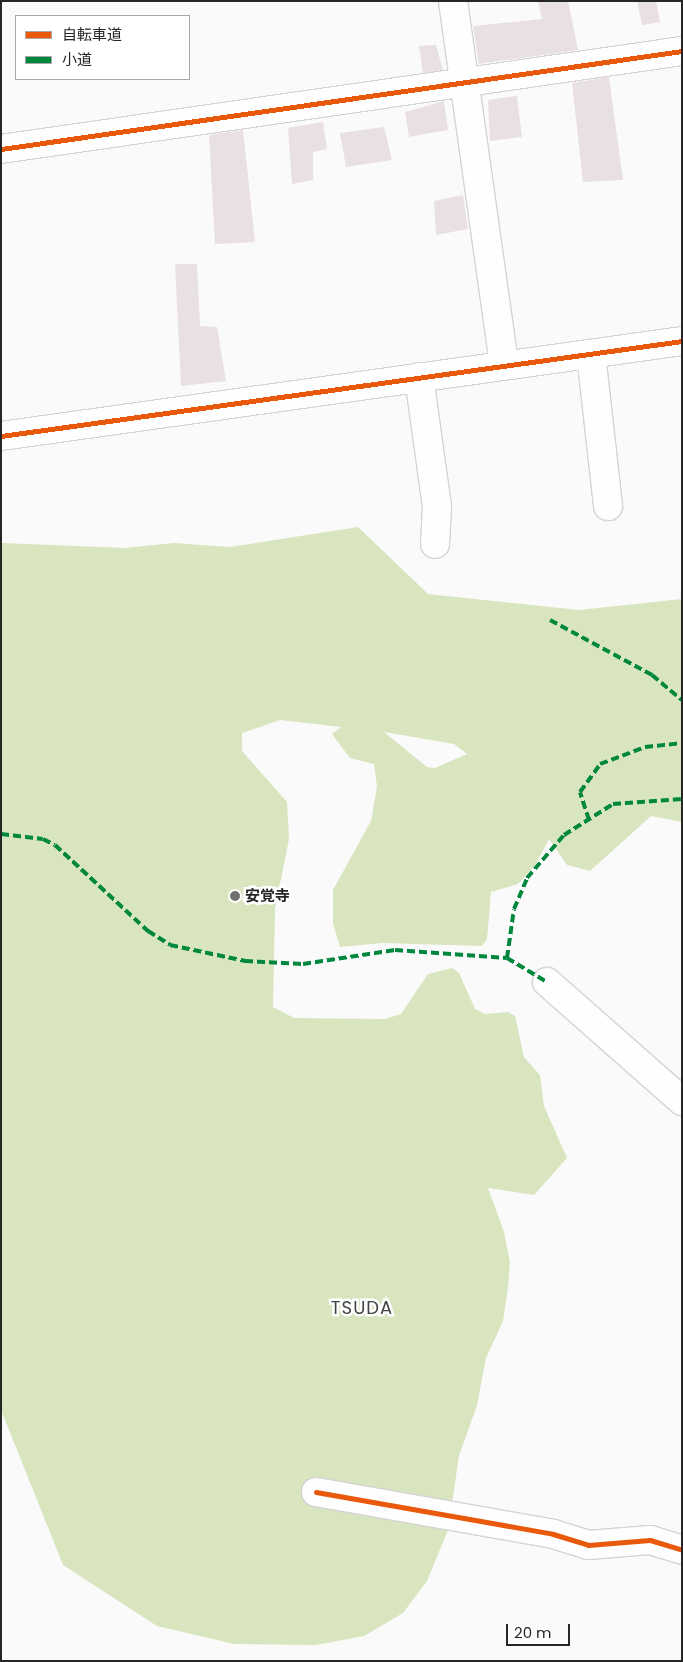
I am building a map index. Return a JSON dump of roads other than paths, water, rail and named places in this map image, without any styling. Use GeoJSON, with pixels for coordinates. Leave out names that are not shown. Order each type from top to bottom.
{"type":"FeatureCollection","features":[{"type":"Feature","properties":{"kind":"street"},"geometry":{"type":"LineString","coordinates":[[453,1],[504,365]]}},
{"type":"Feature","properties":{"kind":"street"},"geometry":{"type":"LineString","coordinates":[[1,149],[682,51]]}},
{"type":"Feature","properties":{"kind":"street"},"geometry":{"type":"LineString","coordinates":[[1,436],[419,376],[682,341]]}},
{"type":"Feature","properties":{"kind":"street"},"geometry":{"type":"LineString","coordinates":[[590,354],[608,506]]}},
{"type":"Feature","properties":{"kind":"street"},"geometry":{"type":"LineString","coordinates":[[419,376],[437,506],[435,544]]}},
{"type":"Feature","properties":{"kind":"street"},"geometry":{"type":"LineString","coordinates":[[547,982],[682,1101]]}},
{"type":"Feature","properties":{"kind":"street"},"geometry":{"type":"LineString","coordinates":[[316,1492],[553,1534],[588,1545],[650,1540],[682,1550]]}},
{"type":"Feature","properties":{"kind":"place","name":"安覚寺"},"geometry":{"type":"Point","coordinates":[235,896]}},
{"type":"Feature","properties":{"kind":"district","name":"TSUDA"},"geometry":{"type":"Point","coordinates":[362,1308]}}]}
